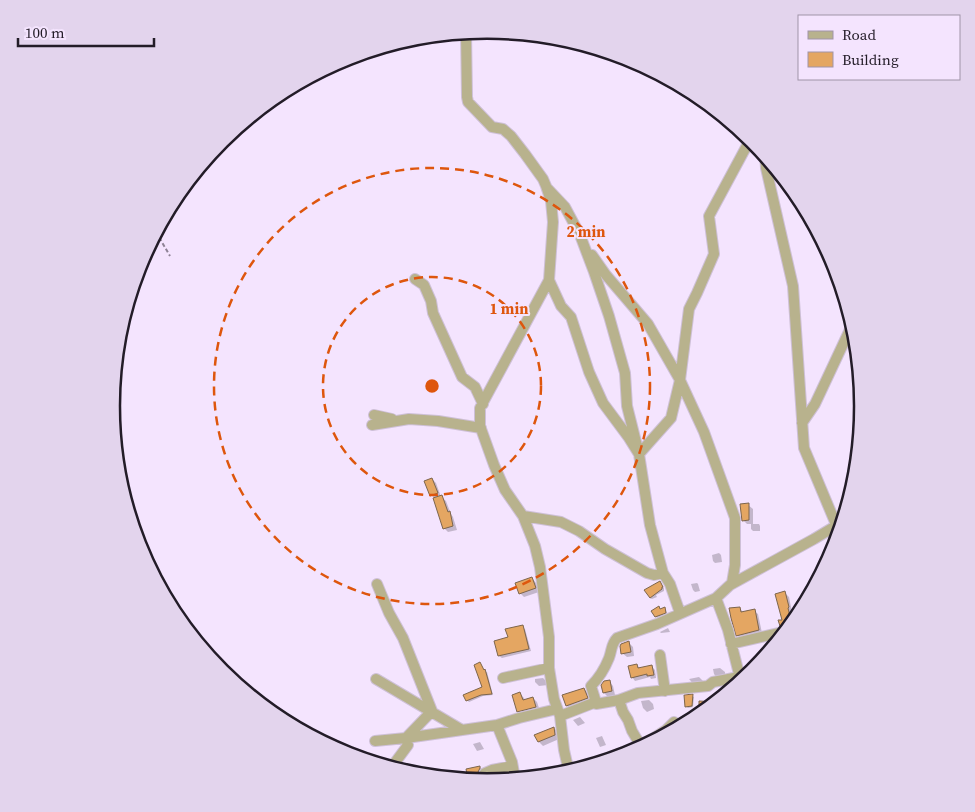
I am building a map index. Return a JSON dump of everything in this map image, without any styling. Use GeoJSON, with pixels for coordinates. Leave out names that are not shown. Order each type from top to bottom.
{"type":"FeatureCollection","features":[{"type":"Feature","properties":{"kind":"street"},"geometry":{"type":"LineString","coordinates":[[466,40],[468,102],[492,127],[503,129],[511,136],[543,179],[551,201],[553,222],[549,280],[480,408],[481,428],[494,465],[505,490],[523,516],[535,546],[540,567],[549,637],[549,668],[568,764]]}},
{"type":"Feature","properties":{"kind":"street"},"geometry":{"type":"LineString","coordinates":[[639,454],[671,418],[680,380],[689,310],[714,254],[709,216],[747,146]]}},
{"type":"Feature","properties":{"kind":"street"},"geometry":{"type":"LineString","coordinates":[[766,166],[793,286],[804,448],[836,519]]}},
{"type":"Feature","properties":{"kind":"street"},"geometry":{"type":"LineString","coordinates":[[546,186],[565,207],[582,240],[609,316],[625,373],[627,406],[639,454],[650,525],[663,572],[670,584],[680,613]]}},
{"type":"Feature","properties":{"kind":"street"},"geometry":{"type":"LineString","coordinates":[[582,240],[606,275],[648,324],[680,380],[704,432],[735,518],[735,565],[730,585]]}},
{"type":"Feature","properties":{"kind":"street"},"geometry":{"type":"LineString","coordinates":[[415,278],[424,286],[431,301],[432,313],[462,377],[474,387],[483,404]]}},
{"type":"Feature","properties":{"kind":"street"},"geometry":{"type":"LineString","coordinates":[[549,280],[561,306],[571,317],[589,372],[603,403],[639,454]]}},
{"type":"Feature","properties":{"kind":"street"},"geometry":{"type":"LineString","coordinates":[[802,423],[815,404],[848,334]]}},
{"type":"Feature","properties":{"kind":"street"},"geometry":{"type":"LineString","coordinates":[[373,420],[398,421],[409,419],[438,421],[481,428]]}},
{"type":"Feature","properties":{"kind":"street"},"geometry":{"type":"LineString","coordinates":[[523,516],[561,522],[579,531],[605,550],[647,573],[654,575],[663,572]]}},
{"type":"Feature","properties":{"kind":"street"},"geometry":{"type":"LineString","coordinates":[[596,702],[591,686],[600,677],[610,656],[612,643],[617,638],[657,624],[716,598],[730,585],[833,530]]}},
{"type":"Feature","properties":{"kind":"street"},"geometry":{"type":"LineString","coordinates":[[377,584],[389,613],[403,638],[432,711]]}},
{"type":"Feature","properties":{"kind":"street"},"geometry":{"type":"LineString","coordinates":[[716,598],[728,630],[738,674]]}},
{"type":"Feature","properties":{"kind":"street"},"geometry":{"type":"LineString","coordinates":[[731,644],[776,634]]}},
{"type":"Feature","properties":{"kind":"street"},"geometry":{"type":"LineString","coordinates":[[660,655],[665,691]]}},
{"type":"Feature","properties":{"kind":"street"},"geometry":{"type":"LineString","coordinates":[[503,678],[549,668]]}},
{"type":"Feature","properties":{"kind":"street"},"geometry":{"type":"LineString","coordinates":[[376,679],[462,730]]}},
{"type":"Feature","properties":{"kind":"street"},"geometry":{"type":"LineString","coordinates":[[375,740],[406,738],[497,725],[519,718],[558,713],[596,702],[596,704],[619,700],[638,693],[708,686],[713,682],[731,681]]}},
{"type":"Feature","properties":{"kind":"street"},"geometry":{"type":"LineString","coordinates":[[619,700],[623,712],[638,740]]}},
{"type":"Feature","properties":{"kind":"street"},"geometry":{"type":"LineString","coordinates":[[406,738],[432,711]]}},
{"type":"Feature","properties":{"kind":"street"},"geometry":{"type":"LineString","coordinates":[[497,725],[512,762],[514,772]]}},
{"type":"Feature","properties":{"kind":"street"},"geometry":{"type":"LineString","coordinates":[[396,762],[408,745],[406,738]]}},
{"type":"Feature","properties":{"kind":"street"},"geometry":{"type":"LineString","coordinates":[[485,773],[512,766]]}},
{"type":"Feature","properties":{"kind":"path"},"geometry":{"type":"LineString","coordinates":[[160,239],[170,256]]}},
{"type":"Feature","properties":{"kind":"building"},"geometry":{"type":"Polygon","coordinates":[[[432,478],[438,493],[430,496],[424,481],[432,478]]]}},
{"type":"Feature","properties":{"kind":"building"},"geometry":{"type":"Polygon","coordinates":[[[442,495],[448,512],[450,511],[453,526],[443,529],[433,498],[442,495]]]}},
{"type":"Feature","properties":{"kind":"building"},"geometry":{"type":"Polygon","coordinates":[[[749,503],[749,520],[742,521],[740,504],[749,503]]]}},
{"type":"Feature","properties":{"kind":"building"},"geometry":{"type":"Polygon","coordinates":[[[532,577],[536,588],[519,594],[515,583],[532,577]]]}},
{"type":"Feature","properties":{"kind":"building"},"geometry":{"type":"Polygon","coordinates":[[[660,581],[662,589],[650,598],[644,590],[660,581]]]}},
{"type":"Feature","properties":{"kind":"building"},"geometry":{"type":"Polygon","coordinates":[[[785,591],[789,607],[790,615],[780,626],[778,620],[782,620],[775,594],[785,591]]]}},
{"type":"Feature","properties":{"kind":"building"},"geometry":{"type":"Polygon","coordinates":[[[659,606],[660,609],[665,607],[666,613],[655,617],[651,611],[659,606]]]}},
{"type":"Feature","properties":{"kind":"building"},"geometry":{"type":"Polygon","coordinates":[[[740,607],[741,612],[755,609],[759,630],[736,636],[729,608],[740,607]]]}},
{"type":"Feature","properties":{"kind":"building"},"geometry":{"type":"Polygon","coordinates":[[[523,625],[529,649],[498,656],[494,641],[508,637],[505,629],[523,625]]]}},
{"type":"Feature","properties":{"kind":"building"},"geometry":{"type":"Polygon","coordinates":[[[629,641],[631,652],[621,654],[621,644],[629,641]]]}},
{"type":"Feature","properties":{"kind":"building"},"geometry":{"type":"Polygon","coordinates":[[[480,662],[485,669],[492,694],[481,695],[466,701],[463,695],[482,687],[474,665],[480,662]]]}},
{"type":"Feature","properties":{"kind":"building"},"geometry":{"type":"Polygon","coordinates":[[[637,664],[638,668],[652,665],[654,675],[647,676],[647,674],[631,678],[628,666],[637,664]]]}},
{"type":"Feature","properties":{"kind":"building"},"geometry":{"type":"Polygon","coordinates":[[[610,680],[612,691],[603,693],[601,685],[604,681],[610,680]]]}},
{"type":"Feature","properties":{"kind":"building"},"geometry":{"type":"Polygon","coordinates":[[[584,688],[588,698],[566,706],[562,695],[584,688]]]}},
{"type":"Feature","properties":{"kind":"building"},"geometry":{"type":"Polygon","coordinates":[[[520,692],[523,700],[533,697],[536,707],[517,712],[512,695],[520,692]]]}},
{"type":"Feature","properties":{"kind":"building"},"geometry":{"type":"Polygon","coordinates":[[[693,694],[692,706],[685,707],[684,695],[693,694]]]}},
{"type":"Feature","properties":{"kind":"building"},"geometry":{"type":"Polygon","coordinates":[[[554,727],[555,735],[538,742],[534,735],[554,727]]]}},
{"type":"Feature","properties":{"kind":"building"},"geometry":{"type":"Polygon","coordinates":[[[480,766],[478,773],[467,772],[466,769],[480,766]]]}}]}
